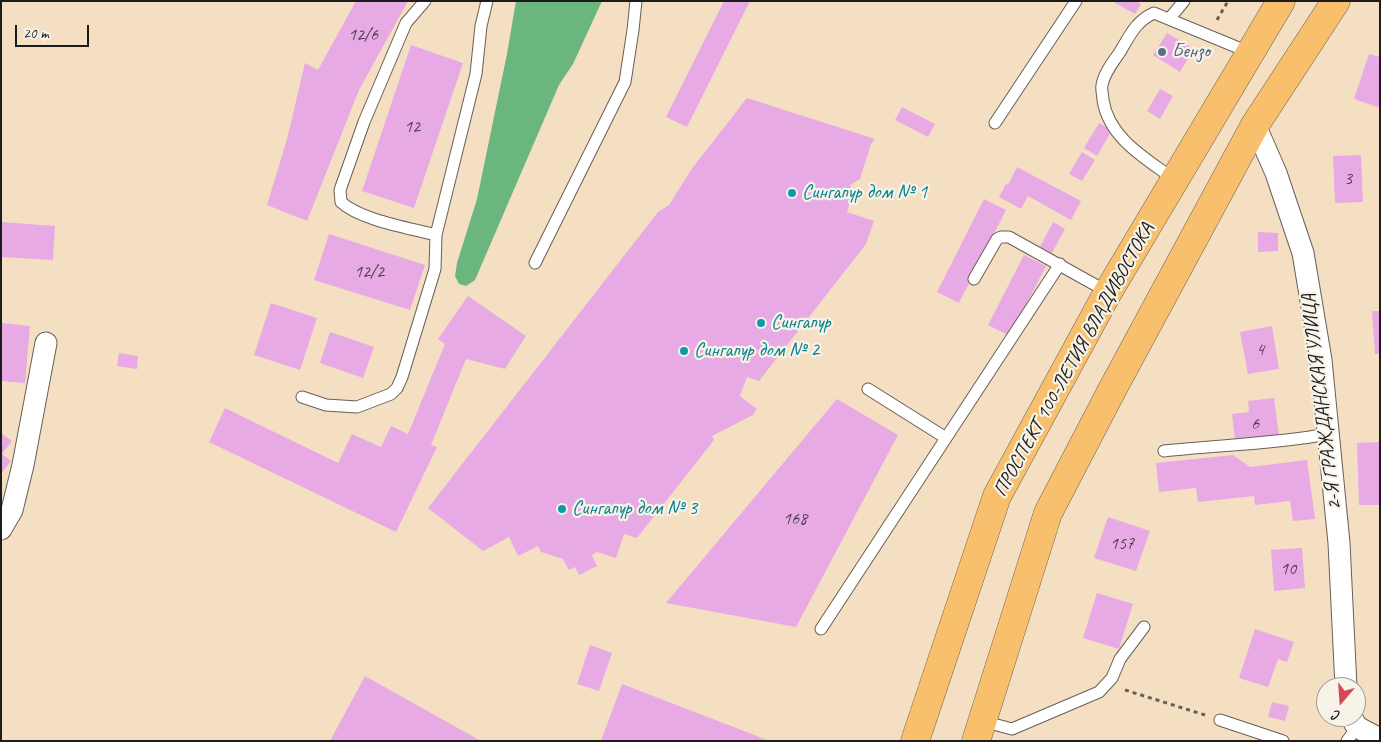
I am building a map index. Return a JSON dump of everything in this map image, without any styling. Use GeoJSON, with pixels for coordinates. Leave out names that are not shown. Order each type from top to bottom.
{"type":"FeatureCollection","features":[{"type":"Feature","properties":{"kind":"highway","name":"ПРОСПЕКТ 100-ЛЕТИЯ ВЛАДИВОСТОКА"},"geometry":{"type":"LineString","coordinates":[[915,741],[997,496],[1108,292],[1282,1]]}},
{"type":"Feature","properties":{"kind":"highway"},"geometry":{"type":"LineString","coordinates":[[979,731],[1048,513],[1255,125],[1336,1]]}},
{"type":"Feature","properties":{"kind":"street","name":"2-Я ГРАЖДАНСКАЯ УЛИЦА"},"geometry":{"type":"LineString","coordinates":[[1255,125],[1276,173],[1303,253],[1321,360],[1339,543],[1346,677]]}},
{"type":"Feature","properties":{"kind":"street"},"geometry":{"type":"LineString","coordinates":[[1,529],[12,510],[23,465],[46,342]]}},
{"type":"Feature","properties":{"kind":"street"},"geometry":{"type":"LineString","coordinates":[[1352,728],[1380,740]]}},
{"type":"Feature","properties":{"kind":"lane"},"geometry":{"type":"LineString","coordinates":[[425,1],[406,23],[364,122],[340,190],[341,202],[348,209],[436,235]]}},
{"type":"Feature","properties":{"kind":"lane"},"geometry":{"type":"LineString","coordinates":[[302,397],[326,405],[357,407],[391,394],[397,388],[435,269],[436,235],[476,74],[481,26],[487,1]]}},
{"type":"Feature","properties":{"kind":"lane"},"geometry":{"type":"LineString","coordinates":[[535,263],[625,82],[634,30],[636,1]]}},
{"type":"Feature","properties":{"kind":"lane"},"geometry":{"type":"LineString","coordinates":[[995,122],[1076,1]]}},
{"type":"Feature","properties":{"kind":"lane"},"geometry":{"type":"LineString","coordinates":[[1170,18],[1184,1]]}},
{"type":"Feature","properties":{"kind":"lane"},"geometry":{"type":"LineString","coordinates":[[1175,180],[1138,153],[1117,133],[1109,121],[1102,87],[1105,75],[1142,18],[1154,13],[1251,52]]}},
{"type":"Feature","properties":{"kind":"lane"},"geometry":{"type":"LineString","coordinates":[[974,279],[997,239],[1009,237],[1108,292]]}},
{"type":"Feature","properties":{"kind":"lane"},"geometry":{"type":"LineString","coordinates":[[820,629],[1060,264]]}},
{"type":"Feature","properties":{"kind":"lane"},"geometry":{"type":"LineString","coordinates":[[868,389],[946,438]]}},
{"type":"Feature","properties":{"kind":"lane"},"geometry":{"type":"LineString","coordinates":[[1164,451],[1281,442],[1328,434]]}},
{"type":"Feature","properties":{"kind":"lane"},"geometry":{"type":"LineString","coordinates":[[979,731],[1012,729],[1098,692],[1112,678],[1120,659],[1144,627]]}},
{"type":"Feature","properties":{"kind":"lane"},"geometry":{"type":"LineString","coordinates":[[1220,720],[1283,741]]}},
{"type":"Feature","properties":{"kind":"path"},"geometry":{"type":"LineString","coordinates":[[1105,686],[1153,698],[1220,720]]}},
{"type":"Feature","properties":{"kind":"green space"},"geometry":{"type":"Polygon","coordinates":[[[516,1],[602,1],[573,64],[559,85],[475,280],[466,286],[459,284],[455,276],[457,263],[477,199],[516,1]]]}},
{"type":"Feature","properties":{"kind":"building"},"geometry":{"type":"Polygon","coordinates":[[[356,1],[408,1],[359,90],[307,221],[267,205],[287,139],[305,63],[318,70],[356,1]]]}},
{"type":"Feature","properties":{"kind":"building"},"geometry":{"type":"Polygon","coordinates":[[[724,1],[750,1],[687,127],[666,117],[724,1]]]}},
{"type":"Feature","properties":{"kind":"building"},"geometry":{"type":"Polygon","coordinates":[[[1116,1],[1136,1],[1141,4],[1135,14],[1115,3],[1116,1]]]}},
{"type":"Feature","properties":{"kind":"building"},"geometry":{"type":"Polygon","coordinates":[[[1167,33],[1194,49],[1180,72],[1153,55],[1167,33]]]}},
{"type":"Feature","properties":{"kind":"building"},"geometry":{"type":"Polygon","coordinates":[[[411,45],[463,63],[414,208],[362,191],[411,45]]]}},
{"type":"Feature","properties":{"kind":"building"},"geometry":{"type":"Polygon","coordinates":[[[1369,54],[1380,57],[1380,108],[1354,99],[1369,54]]]}},
{"type":"Feature","properties":{"kind":"building"},"geometry":{"type":"Polygon","coordinates":[[[1160,89],[1173,96],[1160,119],[1147,111],[1160,89]]]}},
{"type":"Feature","properties":{"kind":"building","name":"Сингапур"},"geometry":{"type":"Polygon","coordinates":[[[747,98],[875,139],[871,144],[860,179],[850,185],[858,201],[849,205],[847,212],[874,221],[866,244],[759,381],[747,377],[740,396],[757,409],[753,415],[712,436],[714,440],[637,538],[624,534],[616,558],[597,552],[592,555],[597,566],[579,575],[575,567],[569,570],[563,559],[541,552],[538,546],[518,556],[509,537],[483,551],[428,508],[658,212],[669,205],[693,167],[747,98]]]}},
{"type":"Feature","properties":{"kind":"building"},"geometry":{"type":"Polygon","coordinates":[[[902,107],[935,124],[928,137],[895,120],[902,107]]]}},
{"type":"Feature","properties":{"kind":"building"},"geometry":{"type":"Polygon","coordinates":[[[1099,123],[1112,130],[1097,156],[1084,148],[1099,123]]]}},
{"type":"Feature","properties":{"kind":"building"},"geometry":{"type":"Polygon","coordinates":[[[1082,152],[1095,160],[1082,181],[1069,174],[1082,152]]]}},
{"type":"Feature","properties":{"kind":"building"},"geometry":{"type":"Polygon","coordinates":[[[1361,155],[1363,202],[1335,203],[1333,156],[1361,155]]]}},
{"type":"Feature","properties":{"kind":"building"},"geometry":{"type":"Polygon","coordinates":[[[1017,167],[1081,201],[1071,220],[1028,196],[1021,209],[999,197],[1006,184],[1008,185],[1017,167]]]}},
{"type":"Feature","properties":{"kind":"building"},"geometry":{"type":"Polygon","coordinates":[[[984,199],[1006,210],[959,303],[937,292],[984,199]]]}},
{"type":"Feature","properties":{"kind":"building"},"geometry":{"type":"Polygon","coordinates":[[[1,222],[55,226],[53,260],[1,257],[1,222]]]}},
{"type":"Feature","properties":{"kind":"building"},"geometry":{"type":"Polygon","coordinates":[[[1053,222],[1065,229],[1052,253],[1040,247],[1053,222]]]}},
{"type":"Feature","properties":{"kind":"building"},"geometry":{"type":"Polygon","coordinates":[[[1258,232],[1278,233],[1278,251],[1258,252],[1258,232]]]}},
{"type":"Feature","properties":{"kind":"building"},"geometry":{"type":"Polygon","coordinates":[[[329,234],[425,265],[410,310],[314,280],[329,234]]]}},
{"type":"Feature","properties":{"kind":"building"},"geometry":{"type":"Polygon","coordinates":[[[1024,255],[1046,266],[1010,336],[988,325],[1024,255]]]}},
{"type":"Feature","properties":{"kind":"building"},"geometry":{"type":"Polygon","coordinates":[[[468,296],[526,336],[505,369],[466,359],[431,445],[437,447],[396,532],[209,442],[225,408],[338,463],[352,434],[381,447],[391,426],[408,434],[445,344],[438,339],[468,296]]]}},
{"type":"Feature","properties":{"kind":"building"},"geometry":{"type":"Polygon","coordinates":[[[271,303],[317,318],[300,370],[254,355],[271,303]]]}},
{"type":"Feature","properties":{"kind":"building"},"geometry":{"type":"Polygon","coordinates":[[[1372,311],[1380,311],[1380,354],[1375,354],[1372,311]]]}},
{"type":"Feature","properties":{"kind":"building"},"geometry":{"type":"Polygon","coordinates":[[[1,323],[30,326],[25,383],[1,381],[1,323]]]}},
{"type":"Feature","properties":{"kind":"building"},"geometry":{"type":"Polygon","coordinates":[[[1272,326],[1279,369],[1248,374],[1240,332],[1272,326]]]}},
{"type":"Feature","properties":{"kind":"building"},"geometry":{"type":"Polygon","coordinates":[[[330,332],[374,347],[363,378],[320,363],[330,332]]]}},
{"type":"Feature","properties":{"kind":"building"},"geometry":{"type":"Polygon","coordinates":[[[119,353],[138,356],[137,369],[117,366],[119,353]]]}},
{"type":"Feature","properties":{"kind":"building"},"geometry":{"type":"Polygon","coordinates":[[[1274,398],[1279,435],[1235,440],[1232,414],[1249,412],[1248,401],[1274,398]]]}},
{"type":"Feature","properties":{"kind":"building"},"geometry":{"type":"Polygon","coordinates":[[[837,399],[898,435],[796,627],[666,603],[837,399]]]}},
{"type":"Feature","properties":{"kind":"building"},"geometry":{"type":"Polygon","coordinates":[[[1,433],[12,441],[2,454],[11,461],[1,474],[1,433]]]}},
{"type":"Feature","properties":{"kind":"building"},"geometry":{"type":"Polygon","coordinates":[[[1380,442],[1380,505],[1359,505],[1357,443],[1380,442]]]}},
{"type":"Feature","properties":{"kind":"building"},"geometry":{"type":"Polygon","coordinates":[[[1233,455],[1250,467],[1307,460],[1315,519],[1293,521],[1290,501],[1255,505],[1254,496],[1198,502],[1196,488],[1159,492],[1156,463],[1233,455]]]}},
{"type":"Feature","properties":{"kind":"building"},"geometry":{"type":"Polygon","coordinates":[[[1108,517],[1150,531],[1136,571],[1094,558],[1108,517]]]}},
{"type":"Feature","properties":{"kind":"building"},"geometry":{"type":"Polygon","coordinates":[[[1302,548],[1305,588],[1274,591],[1271,550],[1302,548]]]}},
{"type":"Feature","properties":{"kind":"building"},"geometry":{"type":"Polygon","coordinates":[[[1097,593],[1133,604],[1119,649],[1083,638],[1097,593]]]}},
{"type":"Feature","properties":{"kind":"building"},"geometry":{"type":"Polygon","coordinates":[[[1255,629],[1294,642],[1287,662],[1278,659],[1268,687],[1239,678],[1255,629]]]}},
{"type":"Feature","properties":{"kind":"building"},"geometry":{"type":"Polygon","coordinates":[[[590,645],[612,653],[599,691],[577,684],[590,645]]]}},
{"type":"Feature","properties":{"kind":"building"},"geometry":{"type":"Polygon","coordinates":[[[365,676],[481,741],[330,741],[365,676]]]}},
{"type":"Feature","properties":{"kind":"building"},"geometry":{"type":"Polygon","coordinates":[[[622,684],[770,741],[601,741],[622,684]]]}},
{"type":"Feature","properties":{"kind":"building"},"geometry":{"type":"Polygon","coordinates":[[[1272,702],[1289,706],[1285,721],[1268,717],[1272,702]]]}},
{"type":"Feature","properties":{"kind":"place","name":"Бензо"},"geometry":{"type":"Point","coordinates":[1162,52]}},
{"type":"Feature","properties":{"kind":"place","name":"Сингапур дом № 1"},"geometry":{"type":"Point","coordinates":[792,193]}},
{"type":"Feature","properties":{"kind":"place","name":"Сингапур"},"geometry":{"type":"Point","coordinates":[761,323]}},
{"type":"Feature","properties":{"kind":"place","name":"Сингапур дом № 2"},"geometry":{"type":"Point","coordinates":[684,351]}},
{"type":"Feature","properties":{"kind":"place","name":"Сингапур дом № 3"},"geometry":{"type":"Point","coordinates":[562,509]}}]}
